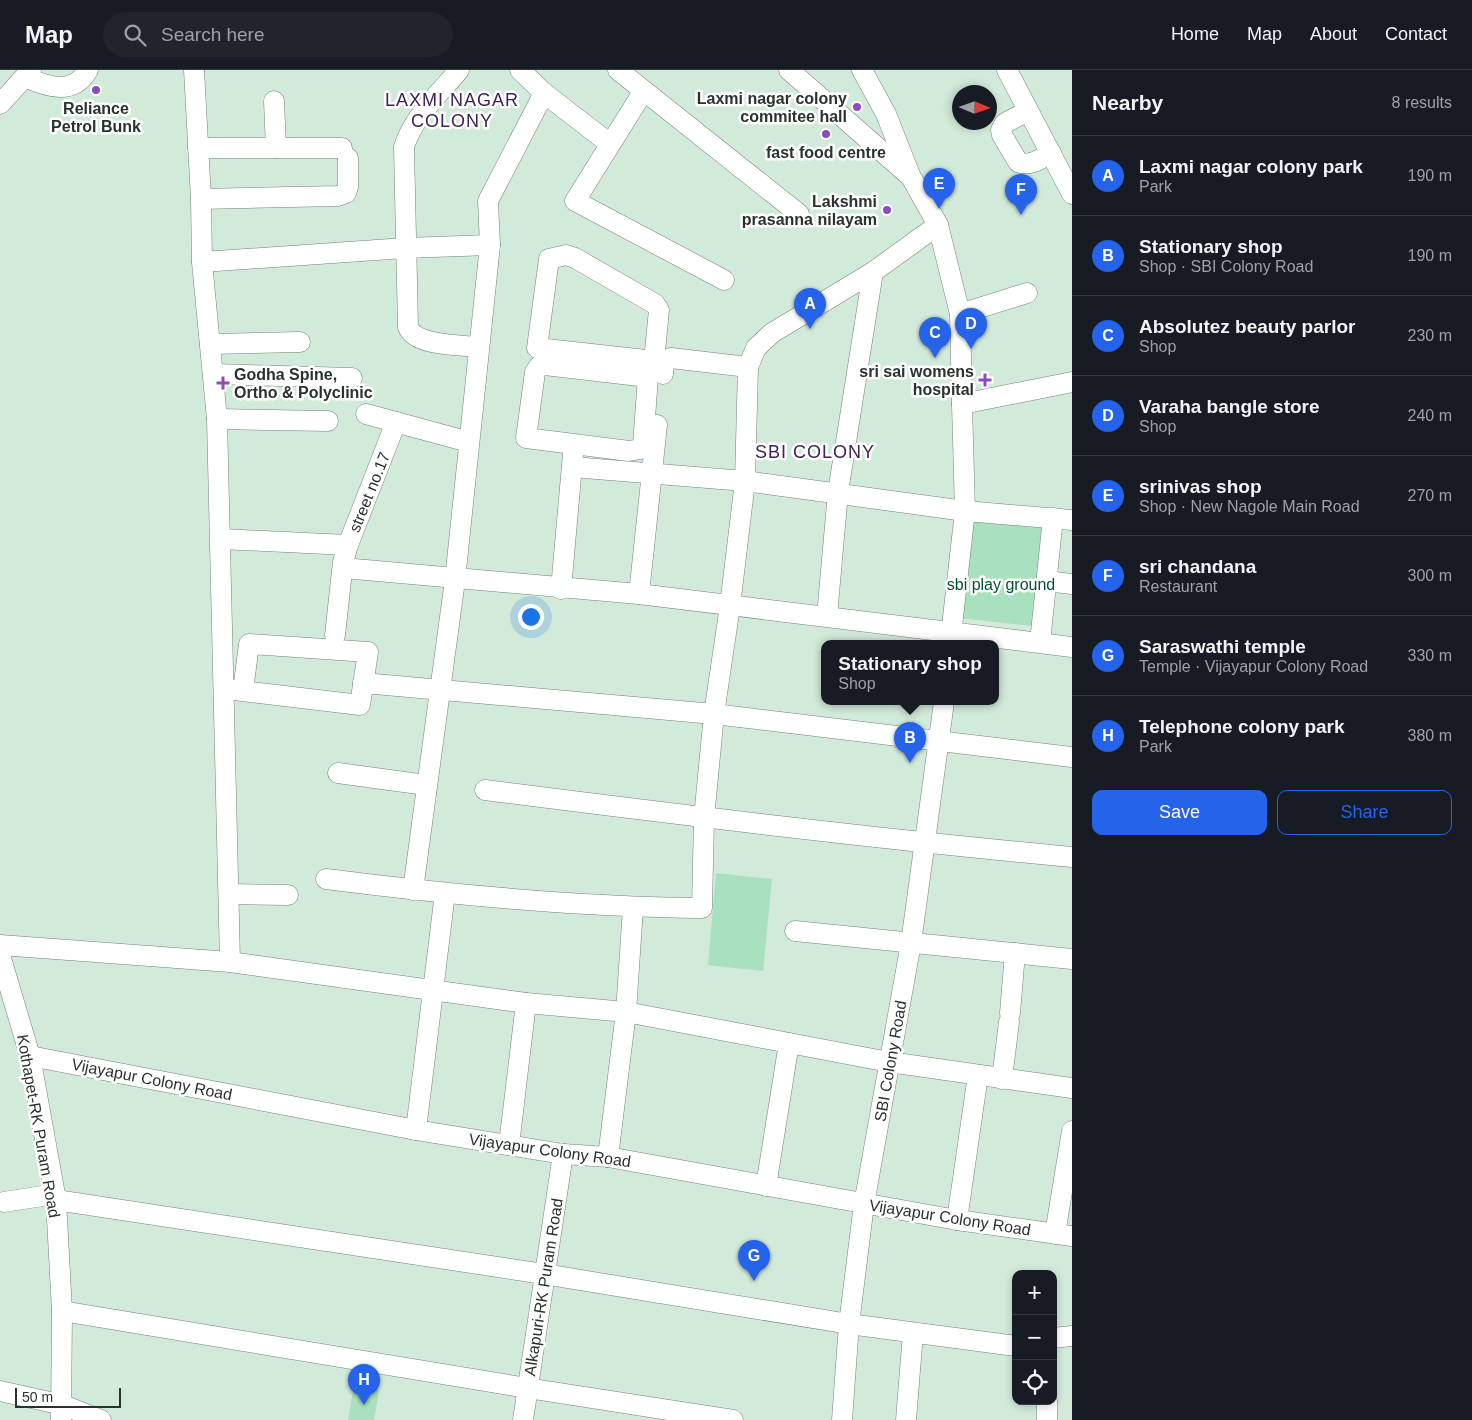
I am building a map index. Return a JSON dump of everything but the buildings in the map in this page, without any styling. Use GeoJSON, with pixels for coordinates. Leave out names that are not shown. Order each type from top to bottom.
{"type":"FeatureCollection","features":[{"type":"Feature","properties":{"kind":"street"},"geometry":{"type":"LineString","coordinates":[[0,104],[28,73],[48,86],[63,88],[81,79],[88,70]]}},
{"type":"Feature","properties":{"kind":"street"},"geometry":{"type":"LineString","coordinates":[[194,70],[201,199],[202,262],[217,419],[221,539],[234,680],[229,894],[230,962]]}},
{"type":"Feature","properties":{"kind":"street"},"geometry":{"type":"LineString","coordinates":[[459,70],[408,133],[404,147],[408,327],[410,333],[421,340],[479,347]]}},
{"type":"Feature","properties":{"kind":"street"},"geometry":{"type":"LineString","coordinates":[[520,70],[544,93],[610,144]]}},
{"type":"Feature","properties":{"kind":"street"},"geometry":{"type":"LineString","coordinates":[[618,70],[643,92],[799,214]]}},
{"type":"Feature","properties":{"kind":"street"},"geometry":{"type":"LineString","coordinates":[[789,70],[911,177]]}},
{"type":"Feature","properties":{"kind":"street"},"geometry":{"type":"LineString","coordinates":[[862,70],[886,114],[911,177],[938,225],[960,314],[965,511],[951,638]]}},
{"type":"Feature","properties":{"kind":"street"},"geometry":{"type":"LineString","coordinates":[[1007,70],[1072,194]]}},
{"type":"Feature","properties":{"kind":"street"},"geometry":{"type":"LineString","coordinates":[[643,92],[575,201],[724,280]]}},
{"type":"Feature","properties":{"kind":"street"},"geometry":{"type":"LineString","coordinates":[[413,890],[438,688],[455,580],[490,245],[488,201],[544,93]]}},
{"type":"Feature","properties":{"kind":"street"},"geometry":{"type":"LineString","coordinates":[[274,101],[276,148]]}},
{"type":"Feature","properties":{"kind":"street"},"geometry":{"type":"LineString","coordinates":[[1028,111],[1005,123],[1001,130],[1002,135],[1018,162],[1022,164],[1032,164],[1051,153]]}},
{"type":"Feature","properties":{"kind":"street"},"geometry":{"type":"LineString","coordinates":[[198,148],[276,148],[345,153],[348,187],[346,193],[338,196],[201,199]]}},
{"type":"Feature","properties":{"kind":"street"},"geometry":{"type":"LineString","coordinates":[[326,879],[413,890],[633,908],[702,908],[704,818],[714,714],[730,606],[744,481],[748,367],[756,348],[772,333],[873,272],[938,225]]}},
{"type":"Feature","properties":{"kind":"street"},"geometry":{"type":"LineString","coordinates":[[202,262],[405,248],[490,245]]}},
{"type":"Feature","properties":{"kind":"street"},"geometry":{"type":"LineString","coordinates":[[639,594],[652,474],[659,362],[659,310],[655,304],[575,258],[566,255],[549,259],[537,348],[659,362],[671,358],[748,367]]}},
{"type":"Feature","properties":{"kind":"street"},"geometry":{"type":"LineString","coordinates":[[827,616],[838,492],[873,272]]}},
{"type":"Feature","properties":{"kind":"street"},"geometry":{"type":"LineString","coordinates":[[960,314],[1027,293]]}},
{"type":"Feature","properties":{"kind":"street"},"geometry":{"type":"LineString","coordinates":[[210,344],[300,342]]}},
{"type":"Feature","properties":{"kind":"street"},"geometry":{"type":"LineString","coordinates":[[539,366],[648,377],[643,445],[636,452],[629,451],[574,446],[526,438],[535,372],[539,366]]}},
{"type":"Feature","properties":{"kind":"street"},"geometry":{"type":"LineString","coordinates":[[213,374],[352,378]]}},
{"type":"Feature","properties":{"kind":"street"},"geometry":{"type":"LineString","coordinates":[[962,404],[1072,382]]}},
{"type":"Feature","properties":{"kind":"street"},"geometry":{"type":"LineString","coordinates":[[366,414],[469,442]]}},
{"type":"Feature","properties":{"kind":"street"},"geometry":{"type":"LineString","coordinates":[[217,419],[328,422]]}},
{"type":"Feature","properties":{"kind":"street","name":"street no.17"},"geometry":{"type":"LineString","coordinates":[[335,635],[345,558],[396,422]]}},
{"type":"Feature","properties":{"kind":"street"},"geometry":{"type":"LineString","coordinates":[[561,589],[574,446]]}},
{"type":"Feature","properties":{"kind":"street"},"geometry":{"type":"LineString","coordinates":[[628,472],[629,451]]}},
{"type":"Feature","properties":{"kind":"street"},"geometry":{"type":"LineString","coordinates":[[572,467],[744,481],[838,492],[965,511],[1062,519],[1046,581],[1040,642]]}},
{"type":"Feature","properties":{"kind":"street"},"geometry":{"type":"LineString","coordinates":[[221,539],[313,542],[345,558],[455,580],[639,594],[827,616],[951,638],[996,640]]}},
{"type":"Feature","properties":{"kind":"street"},"geometry":{"type":"LineString","coordinates":[[1046,581],[1072,584]]}},
{"type":"Feature","properties":{"kind":"street"},"geometry":{"type":"LineString","coordinates":[[999,640],[1040,642],[1072,647]]}},
{"type":"Feature","properties":{"kind":"street"},"geometry":{"type":"LineString","coordinates":[[249,644],[368,652],[360,705],[234,680],[249,644]]}},
{"type":"Feature","properties":{"kind":"street"},"geometry":{"type":"LineString","coordinates":[[363,682],[714,714],[1072,757]]}},
{"type":"Feature","properties":{"kind":"street","name":"SBI Colony Road"},"geometry":{"type":"LineString","coordinates":[[842,1420],[848,1324],[864,1204],[911,943],[923,844],[944,705]]}},
{"type":"Feature","properties":{"kind":"street"},"geometry":{"type":"LineString","coordinates":[[338,773],[426,785]]}},
{"type":"Feature","properties":{"kind":"street"},"geometry":{"type":"LineString","coordinates":[[485,790],[923,844],[1072,857]]}},
{"type":"Feature","properties":{"kind":"street"},"geometry":{"type":"LineString","coordinates":[[416,1130],[445,893]]}},
{"type":"Feature","properties":{"kind":"street"},"geometry":{"type":"LineString","coordinates":[[229,894],[288,895]]}},
{"type":"Feature","properties":{"kind":"street"},"geometry":{"type":"LineString","coordinates":[[608,1157],[626,1012],[633,908]]}},
{"type":"Feature","properties":{"kind":"street"},"geometry":{"type":"LineString","coordinates":[[795,931],[1072,959]]}},
{"type":"Feature","properties":{"kind":"street"},"geometry":{"type":"LineString","coordinates":[[0,945],[230,962],[526,1003],[626,1012],[889,1062],[1072,1088]]}},
{"type":"Feature","properties":{"kind":"street"},"geometry":{"type":"LineString","coordinates":[[1002,1079],[1010,1018],[1015,953]]}},
{"type":"Feature","properties":{"kind":"street","name":"Kothapet-RK Puram Road"},"geometry":{"type":"LineString","coordinates":[[0,955],[30,1056],[55,1197],[62,1311],[62,1413]]}},
{"type":"Feature","properties":{"kind":"street"},"geometry":{"type":"LineString","coordinates":[[508,1145],[526,1003]]}},
{"type":"Feature","properties":{"kind":"street"},"geometry":{"type":"LineString","coordinates":[[766,1186],[789,1043]]}},
{"type":"Feature","properties":{"kind":"street","name":"Vijayapur Colony Road"},"geometry":{"type":"LineString","coordinates":[[30,1056],[416,1130],[563,1154],[608,1157],[957,1220],[1063,1235]]}},
{"type":"Feature","properties":{"kind":"street"},"geometry":{"type":"LineString","coordinates":[[957,1220],[978,1075]]}},
{"type":"Feature","properties":{"kind":"street"},"geometry":{"type":"LineString","coordinates":[[1063,1235],[1072,1131]]}},
{"type":"Feature","properties":{"kind":"street","name":"Alkapuri-RK Puram Road"},"geometry":{"type":"LineString","coordinates":[[523,1420],[563,1154]]}},
{"type":"Feature","properties":{"kind":"street"},"geometry":{"type":"LineString","coordinates":[[4,1202],[55,1197],[848,1324],[1012,1345]]}},
{"type":"Feature","properties":{"kind":"street"},"geometry":{"type":"LineString","coordinates":[[62,1311],[527,1388],[734,1420]]}},
{"type":"Feature","properties":{"kind":"street"},"geometry":{"type":"LineString","coordinates":[[906,1420],[913,1333]]}},
{"type":"Feature","properties":{"kind":"street"},"geometry":{"type":"LineString","coordinates":[[1057,1338],[1072,1336]]}},
{"type":"Feature","properties":{"kind":"street"},"geometry":{"type":"LineString","coordinates":[[0,1391],[62,1413],[101,1420]]}},
{"type":"Feature","properties":{"kind":"street"},"geometry":{"type":"LineString","coordinates":[[1047,1405],[1047,1420]]}},
{"type":"Feature","properties":{"kind":"green space","name":"sbi play ground"},"geometry":{"type":"Polygon","coordinates":[[[973,520],[1044,528],[1033,626],[959,618],[973,520]]]}},
{"type":"Feature","properties":{"kind":"green space"},"geometry":{"type":"Polygon","coordinates":[[[716,873],[772,879],[763,971],[708,965],[716,873]]]}},
{"type":"Feature","properties":{"kind":"green space"},"geometry":{"type":"Polygon","coordinates":[[[354,1386],[379,1390],[374,1420],[348,1420],[354,1386]]]}},
{"type":"Feature","properties":{"kind":"place","name":"Reliance Petrol Bunk"},"geometry":{"type":"Point","coordinates":[96,90]}},
{"type":"Feature","properties":{"kind":"place","name":"Laxmi nagar colony commitee hall"},"geometry":{"type":"Point","coordinates":[857,107]}},
{"type":"Feature","properties":{"kind":"place","name":"fast food centre"},"geometry":{"type":"Point","coordinates":[826,134]}},
{"type":"Feature","properties":{"kind":"place","name":"srinivas shop"},"geometry":{"type":"Point","coordinates":[939,209]}},
{"type":"Feature","properties":{"kind":"place","name":"Lakshmi prasanna nilayam"},"geometry":{"type":"Point","coordinates":[887,210]}},
{"type":"Feature","properties":{"kind":"place","name":"sri chandana"},"geometry":{"type":"Point","coordinates":[1021,215]}},
{"type":"Feature","properties":{"kind":"place","name":"Laxmi nagar colony park"},"geometry":{"type":"Point","coordinates":[810,329]}},
{"type":"Feature","properties":{"kind":"place","name":"Varaha bangle store"},"geometry":{"type":"Point","coordinates":[971,349]}},
{"type":"Feature","properties":{"kind":"place","name":"Absolutez beauty parlor"},"geometry":{"type":"Point","coordinates":[935,358]}},
{"type":"Feature","properties":{"kind":"place","name":"sri sai womens hospital"},"geometry":{"type":"Point","coordinates":[985,380]}},
{"type":"Feature","properties":{"kind":"place","name":"Godha Spine, Ortho & Polyclinic"},"geometry":{"type":"Point","coordinates":[223,383]}},
{"type":"Feature","properties":{"kind":"place","name":"Stationary shop"},"geometry":{"type":"Point","coordinates":[910,763]}},
{"type":"Feature","properties":{"kind":"place","name":"Saraswathi temple"},"geometry":{"type":"Point","coordinates":[754,1281]}},
{"type":"Feature","properties":{"kind":"place","name":"Telephone colony park"},"geometry":{"type":"Point","coordinates":[364,1405]}},
{"type":"Feature","properties":{"kind":"district","name":"LAXMI NAGAR COLONY"},"geometry":{"type":"Point","coordinates":[452,110]}},
{"type":"Feature","properties":{"kind":"district","name":"SBI COLONY"},"geometry":{"type":"Point","coordinates":[815,452]}}]}
